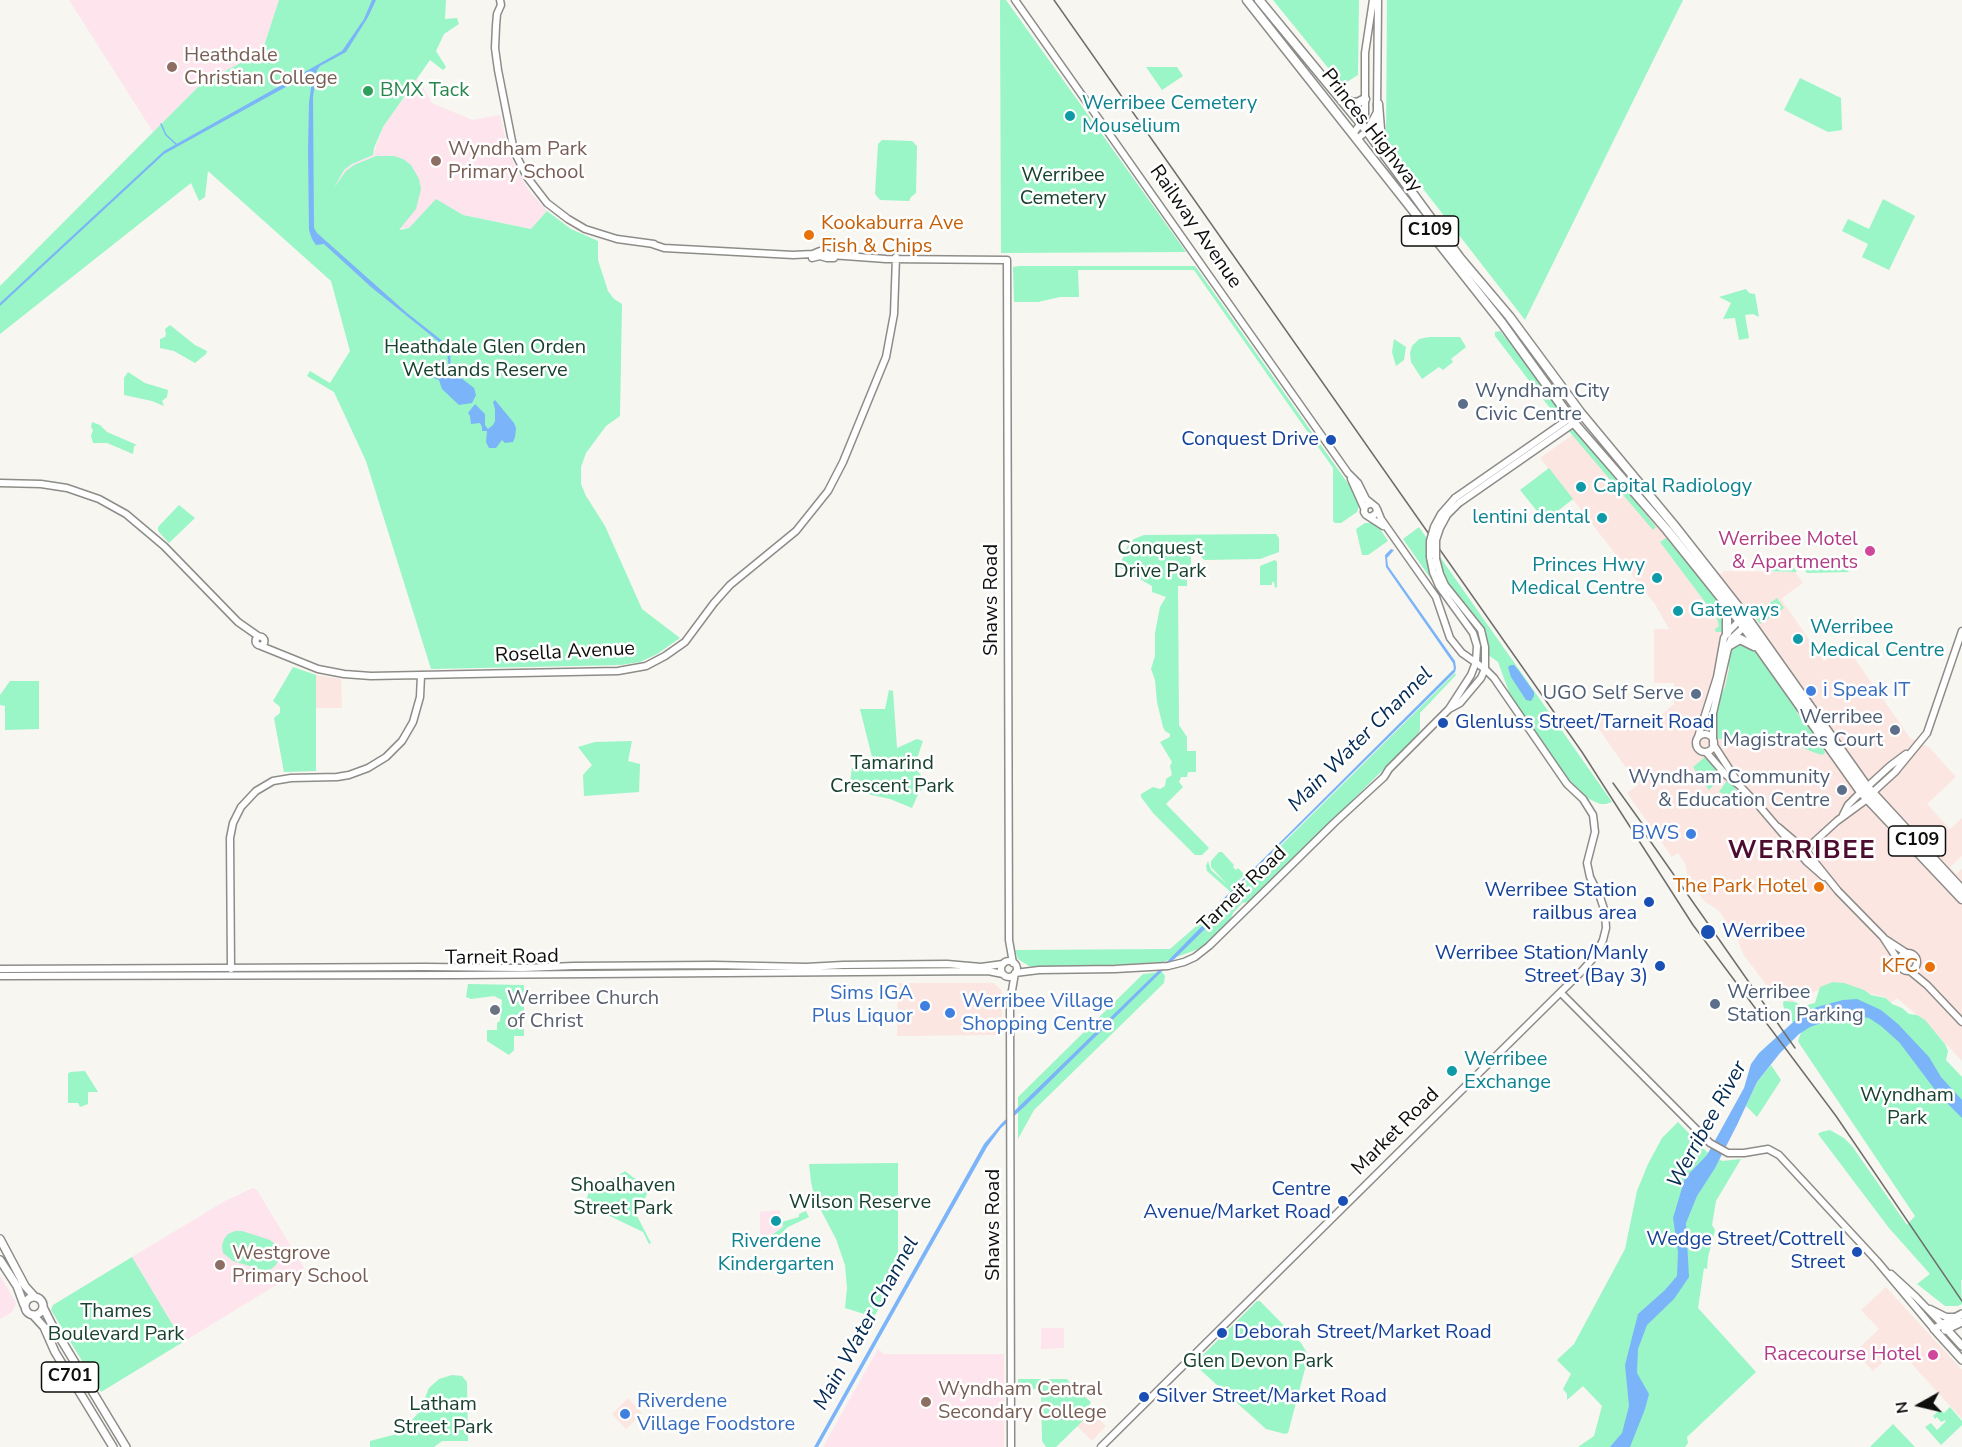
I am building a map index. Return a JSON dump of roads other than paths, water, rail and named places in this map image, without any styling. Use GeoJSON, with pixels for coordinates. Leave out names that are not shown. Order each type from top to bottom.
{"type":"FeatureCollection","features":[{"type":"Feature","properties":{"kind":"highway","name":"Princes Highway"},"geometry":{"type":"LineString","coordinates":[[1246,0],[1451,258],[1506,320],[1572,420],[1670,527],[1720,597],[1745,621]]}},
{"type":"Feature","properties":{"kind":"highway","name":"Princes Highway"},"geometry":{"type":"LineString","coordinates":[[1259,0],[1367,131],[1506,320],[1745,621]]}},
{"type":"Feature","properties":{"kind":"highway"},"geometry":{"type":"LineString","coordinates":[[1341,101],[1357,103],[1365,99]]}},
{"type":"Feature","properties":{"kind":"highway"},"geometry":{"type":"LineString","coordinates":[[1376,143],[1380,129],[1378,104]]}},
{"type":"Feature","properties":{"kind":"highway"},"geometry":{"type":"LineString","coordinates":[[1450,245],[1451,258]]}},
{"type":"Feature","properties":{"kind":"highway"},"geometry":{"type":"LineString","coordinates":[[1572,420],[1580,412]]}},
{"type":"Feature","properties":{"kind":"highway"},"geometry":{"type":"LineString","coordinates":[[1720,597],[1727,617],[1727,633]]}},
{"type":"Feature","properties":{"kind":"highway","name":"C109"},"geometry":{"type":"LineString","coordinates":[[1745,621],[1762,652],[1794,691]]}},
{"type":"Feature","properties":{"kind":"highway","name":"C109"},"geometry":{"type":"LineString","coordinates":[[1745,621],[1867,793],[1962,890]]}},
{"type":"Feature","properties":{"kind":"highway"},"geometry":{"type":"LineString","coordinates":[[1728,646],[1740,639],[1746,640],[1762,652]]}},
{"type":"Feature","properties":{"kind":"highway","name":"C109"},"geometry":{"type":"LineString","coordinates":[[1921,850],[1962,899]]}},
{"type":"Feature","properties":{"kind":"main road","name":"C701"},"geometry":{"type":"LineString","coordinates":[[0,1239],[25,1286],[41,1300],[54,1328],[126,1447]]}},
{"type":"Feature","properties":{"kind":"main road","name":"C701"},"geometry":{"type":"LineString","coordinates":[[0,1260],[17,1286],[26,1311],[44,1327],[55,1352],[113,1447]]}},
{"type":"Feature","properties":{"kind":"main road"},"geometry":{"type":"LineString","coordinates":[[24,1305],[28,1298],[34,1296]]}},
{"type":"Feature","properties":{"kind":"main road"},"geometry":{"type":"LineString","coordinates":[[33,1315],[39,1314],[43,1307]]}},
{"type":"Feature","properties":{"kind":"main road"},"geometry":{"type":"LineString","coordinates":[[1961,1318],[1936,1332],[1962,1359]]}},
{"type":"Feature","properties":{"kind":"main road"},"geometry":{"type":"LineString","coordinates":[[1944,1326],[1962,1346]]}},
{"type":"Feature","properties":{"kind":"street"},"geometry":{"type":"LineString","coordinates":[[500,0],[495,48],[514,151],[527,177],[547,203],[568,219],[585,229],[617,239],[664,248],[793,255],[810,258],[820,256],[896,258]]}},
{"type":"Feature","properties":{"kind":"street","name":"Railway Avenue"},"geometry":{"type":"LineString","coordinates":[[1015,0],[1371,503]]}},
{"type":"Feature","properties":{"kind":"street"},"geometry":{"type":"LineString","coordinates":[[1355,137],[1365,114],[1365,53],[1373,0]]}},
{"type":"Feature","properties":{"kind":"street"},"geometry":{"type":"LineString","coordinates":[[1355,137],[1367,131],[1375,119],[1378,104],[1376,49],[1378,0]]}},
{"type":"Feature","properties":{"kind":"street","name":"Shaws Road"},"geometry":{"type":"LineString","coordinates":[[896,258],[1007,260],[1009,940],[1014,964]]}},
{"type":"Feature","properties":{"kind":"street","name":"Rosella Avenue"},"geometry":{"type":"LineString","coordinates":[[0,483],[41,484],[67,488],[99,499],[126,514],[164,546],[246,630],[275,650],[303,664],[338,674],[371,676],[628,670],[657,661],[682,644],[725,591],[801,526],[820,503],[833,482],[875,387],[888,350],[894,314],[896,258]]}},
{"type":"Feature","properties":{"kind":"street"},"geometry":{"type":"LineString","coordinates":[[1476,662],[1477,646],[1473,633],[1439,586],[1433,572],[1430,541],[1434,527],[1441,514],[1457,500],[1572,420]]}},
{"type":"Feature","properties":{"kind":"street","name":"Railway Avenue"},"geometry":{"type":"LineString","coordinates":[[1348,473],[1364,508]]}},
{"type":"Feature","properties":{"kind":"street"},"geometry":{"type":"LineString","coordinates":[[1392,534],[1365,514],[1364,508],[1367,504],[1375,505],[1380,519],[1392,534],[1436,597],[1450,638],[1462,653],[1485,669]]}},
{"type":"Feature","properties":{"kind":"street"},"geometry":{"type":"LineString","coordinates":[[1370,517],[1376,514],[1377,509]]}},
{"type":"Feature","properties":{"kind":"street"},"geometry":{"type":"LineString","coordinates":[[1433,558],[1445,585],[1481,630],[1485,647],[1485,669]]}},
{"type":"Feature","properties":{"kind":"street"},"geometry":{"type":"LineString","coordinates":[[1745,621],[1728,646],[1713,713],[1711,750],[1700,751],[1696,746],[1698,737],[1715,684],[1727,633],[1745,621]]}},
{"type":"Feature","properties":{"kind":"street"},"geometry":{"type":"LineString","coordinates":[[1802,852],[1867,793],[1890,766],[1914,749],[1929,729],[1962,631]]}},
{"type":"Feature","properties":{"kind":"street","name":"Tarneit Road"},"geometry":{"type":"LineString","coordinates":[[1015,973],[1039,970],[1168,966],[1195,957],[1382,778],[1449,709],[1471,675],[1476,662]]}},
{"type":"Feature","properties":{"kind":"street","name":"Tarneit Road"},"geometry":{"type":"LineString","coordinates":[[1449,709],[1460,703],[1481,678],[1485,669]]}},
{"type":"Feature","properties":{"kind":"street","name":"Market Road"},"geometry":{"type":"LineString","coordinates":[[1101,1447],[1561,993],[1592,961],[1601,945],[1606,928],[1604,906],[1587,863],[1595,832],[1593,815],[1583,799],[1567,784],[1504,692],[1485,669]]}},
{"type":"Feature","properties":{"kind":"street"},"geometry":{"type":"LineString","coordinates":[[231,976],[231,838],[233,823],[241,807],[256,791],[273,782],[291,778],[349,775],[364,770],[386,757],[402,741],[413,722],[420,697],[421,675]]}},
{"type":"Feature","properties":{"kind":"street"},"geometry":{"type":"LineString","coordinates":[[1698,737],[1709,736],[1740,786]]}},
{"type":"Feature","properties":{"kind":"street"},"geometry":{"type":"LineString","coordinates":[[1706,752],[1882,937],[1903,969],[1910,971],[1928,985],[1962,1022]]}},
{"type":"Feature","properties":{"kind":"street"},"geometry":{"type":"LineString","coordinates":[[1882,937],[1916,958],[1917,965],[1928,985]]}},
{"type":"Feature","properties":{"kind":"street","name":"Shaws Road"},"geometry":{"type":"LineString","coordinates":[[1004,963],[1009,940]]}},
{"type":"Feature","properties":{"kind":"street"},"geometry":{"type":"LineString","coordinates":[[1900,963],[1903,956],[1908,954]]}},
{"type":"Feature","properties":{"kind":"street"},"geometry":{"type":"LineString","coordinates":[[1009,961],[1014,964],[1015,973],[1011,976],[1004,975],[1001,968],[1004,963],[1009,961]]}},
{"type":"Feature","properties":{"kind":"street","name":"Tarneit Road"},"geometry":{"type":"LineString","coordinates":[[0,969],[806,967],[843,964],[959,964],[981,967],[1004,963]]}},
{"type":"Feature","properties":{"kind":"street"},"geometry":{"type":"LineString","coordinates":[[919,964],[919,973]]}},
{"type":"Feature","properties":{"kind":"street"},"geometry":{"type":"LineString","coordinates":[[932,973],[933,964]]}},
{"type":"Feature","properties":{"kind":"street","name":"Tarneit Road"},"geometry":{"type":"LineString","coordinates":[[1014,964],[1039,970]]}},
{"type":"Feature","properties":{"kind":"street"},"geometry":{"type":"LineString","coordinates":[[1910,971],[1917,965]]}},
{"type":"Feature","properties":{"kind":"street"},"geometry":{"type":"LineString","coordinates":[[687,966],[687,973]]}},
{"type":"Feature","properties":{"kind":"street"},"geometry":{"type":"LineString","coordinates":[[364,967],[366,972],[399,975]]}},
{"type":"Feature","properties":{"kind":"street","name":"Tarneit Road"},"geometry":{"type":"LineString","coordinates":[[0,976],[988,971],[1004,975]]}},
{"type":"Feature","properties":{"kind":"street","name":"Shaws Road"},"geometry":{"type":"LineString","coordinates":[[1011,1447],[1010,1002],[1015,973]]}},
{"type":"Feature","properties":{"kind":"street","name":"Shaws Road"},"geometry":{"type":"LineString","coordinates":[[1004,975],[1010,1002]]}},
{"type":"Feature","properties":{"kind":"street"},"geometry":{"type":"LineString","coordinates":[[1561,993],[1711,1144],[1724,1152],[1743,1153],[1768,1149],[1779,1155],[1877,1261],[1936,1332]]}},
{"type":"Feature","properties":{"kind":"street"},"geometry":{"type":"LineString","coordinates":[[1877,1261],[1944,1326]]}},
{"type":"Feature","properties":{"kind":"street"},"geometry":{"type":"LineString","coordinates":[[1925,1306],[1943,1316],[1961,1318]]}},
{"type":"Feature","properties":{"kind":"water"},"geometry":{"type":"Polygon","coordinates":[[[372,0],[376,0],[368,17],[346,52],[320,66],[317,70],[313,97],[314,228],[407,313],[445,343],[450,353],[451,370],[474,388],[476,395],[472,403],[459,405],[442,389],[439,380],[434,378],[436,376],[442,378],[449,369],[447,352],[443,345],[371,287],[324,244],[316,245],[312,239],[309,230],[308,151],[309,103],[313,72],[164,154],[0,306],[0,303],[164,151],[342,51],[364,19],[372,0]]]}},
{"type":"Feature","properties":{"kind":"water"},"geometry":{"type":"Polygon","coordinates":[[[495,400],[514,423],[515,437],[513,442],[505,443],[502,440],[496,448],[489,448],[486,442],[487,431],[482,431],[480,423],[471,424],[468,413],[475,404],[485,414],[485,425],[488,429],[495,421],[493,402],[495,400]]]}},
{"type":"Feature","properties":{"kind":"water"},"geometry":{"type":"Polygon","coordinates":[[[1391,549],[1394,550],[1387,558],[1388,566],[1455,661],[1455,672],[1211,913],[1212,922],[1001,1128],[987,1147],[818,1447],[814,1447],[984,1144],[1001,1124],[1210,918],[1209,913],[1454,669],[1453,663],[1386,567],[1385,555],[1391,549]]]}},
{"type":"Feature","properties":{"kind":"water"},"geometry":{"type":"Polygon","coordinates":[[[1514,665],[1534,692],[1531,701],[1526,700],[1511,677],[1508,667],[1514,665]]]}},
{"type":"Feature","properties":{"kind":"water"},"geometry":{"type":"Polygon","coordinates":[[[1857,999],[1881,1010],[1898,1024],[1929,1057],[1941,1077],[1962,1100],[1962,1118],[1939,1095],[1899,1042],[1869,1018],[1840,1016],[1810,1027],[1799,1034],[1757,1082],[1715,1168],[1697,1196],[1686,1223],[1689,1277],[1674,1299],[1647,1325],[1638,1349],[1637,1373],[1649,1394],[1645,1409],[1630,1447],[1610,1447],[1622,1433],[1629,1406],[1625,1365],[1638,1314],[1677,1276],[1678,1252],[1673,1218],[1685,1178],[1707,1155],[1744,1088],[1751,1064],[1759,1053],[1801,1015],[1817,1007],[1857,999]]]}},
{"type":"Feature","properties":{"kind":"waterway"},"geometry":{"type":"LineString","coordinates":[[161,124],[166,135],[176,144]]}},
{"type":"Feature","properties":{"kind":"railway"},"geometry":{"type":"LineString","coordinates":[[1054,0],[1582,752],[1693,925],[1836,1116],[1962,1301]]}},
{"type":"Feature","properties":{"kind":"railway"},"geometry":{"type":"LineString","coordinates":[[1613,783],[1646,829]]}},
{"type":"Feature","properties":{"kind":"railway"},"geometry":{"type":"LineString","coordinates":[[1639,825],[1795,1048]]}},
{"type":"Feature","properties":{"kind":"place","name":"Heathdale Christian College"},"geometry":{"type":"Point","coordinates":[172,67]}},
{"type":"Feature","properties":{"kind":"place","name":"BMX Tack"},"geometry":{"type":"Point","coordinates":[368,91]}},
{"type":"Feature","properties":{"kind":"place","name":"Werribee Cemetery Mouselium"},"geometry":{"type":"Point","coordinates":[1070,116]}},
{"type":"Feature","properties":{"kind":"place","name":"Wyndham Park Primary School"},"geometry":{"type":"Point","coordinates":[436,161]}},
{"type":"Feature","properties":{"kind":"place","name":"Kookaburra Ave Fish & Chips"},"geometry":{"type":"Point","coordinates":[809,235]}},
{"type":"Feature","properties":{"kind":"place","name":"Wyndham City Civic Centre"},"geometry":{"type":"Point","coordinates":[1463,404]}},
{"type":"Feature","properties":{"kind":"place","name":"Conquest Drive"},"geometry":{"type":"Point","coordinates":[1331,440]}},
{"type":"Feature","properties":{"kind":"place","name":"Capital Radiology"},"geometry":{"type":"Point","coordinates":[1581,487]}},
{"type":"Feature","properties":{"kind":"place","name":"lentini dental"},"geometry":{"type":"Point","coordinates":[1602,518]}},
{"type":"Feature","properties":{"kind":"place","name":"Werribee Motel & Apartments"},"geometry":{"type":"Point","coordinates":[1870,551]}},
{"type":"Feature","properties":{"kind":"place","name":"Princes Hwy Medical Centre"},"geometry":{"type":"Point","coordinates":[1657,578]}},
{"type":"Feature","properties":{"kind":"place","name":"Gateways"},"geometry":{"type":"Point","coordinates":[1678,611]}},
{"type":"Feature","properties":{"kind":"place","name":"Werribee Medical Centre"},"geometry":{"type":"Point","coordinates":[1798,639]}},
{"type":"Feature","properties":{"kind":"place","name":"i Speak IT"},"geometry":{"type":"Point","coordinates":[1811,691]}},
{"type":"Feature","properties":{"kind":"place","name":"UGO Self Serve"},"geometry":{"type":"Point","coordinates":[1696,694]}},
{"type":"Feature","properties":{"kind":"place","name":"Glenluss Street/Tarneit Road"},"geometry":{"type":"Point","coordinates":[1443,723]}},
{"type":"Feature","properties":{"kind":"place","name":"Werribee Magistrates Court"},"geometry":{"type":"Point","coordinates":[1895,730]}},
{"type":"Feature","properties":{"kind":"place","name":"Wyndham Community & Education Centre"},"geometry":{"type":"Point","coordinates":[1842,790]}},
{"type":"Feature","properties":{"kind":"place","name":"BWS"},"geometry":{"type":"Point","coordinates":[1691,834]}},
{"type":"Feature","properties":{"kind":"place","name":"The Park Hotel"},"geometry":{"type":"Point","coordinates":[1819,887]}},
{"type":"Feature","properties":{"kind":"place","name":"Werribee Station railbus area"},"geometry":{"type":"Point","coordinates":[1649,902]}},
{"type":"Feature","properties":{"kind":"place","name":"Werribee"},"geometry":{"type":"Point","coordinates":[1708,932]}},
{"type":"Feature","properties":{"kind":"place","name":"Werribee Station/Manly Street (Bay 3)"},"geometry":{"type":"Point","coordinates":[1660,966]}},
{"type":"Feature","properties":{"kind":"place","name":"KFC"},"geometry":{"type":"Point","coordinates":[1930,967]}},
{"type":"Feature","properties":{"kind":"place","name":"Werribee Station Parking"},"geometry":{"type":"Point","coordinates":[1715,1004]}},
{"type":"Feature","properties":{"kind":"place","name":"Sims IGA Plus Liquor"},"geometry":{"type":"Point","coordinates":[925,1006]}},
{"type":"Feature","properties":{"kind":"place","name":"Werribee Church of Christ"},"geometry":{"type":"Point","coordinates":[495,1010]}},
{"type":"Feature","properties":{"kind":"place","name":"Werribee Village Shopping Centre"},"geometry":{"type":"Point","coordinates":[950,1013]}},
{"type":"Feature","properties":{"kind":"place","name":"Werribee Exchange"},"geometry":{"type":"Point","coordinates":[1452,1071]}},
{"type":"Feature","properties":{"kind":"place","name":"Centre Avenue/Market Road"},"geometry":{"type":"Point","coordinates":[1343,1201]}},
{"type":"Feature","properties":{"kind":"place","name":"Riverdene Kindergarten"},"geometry":{"type":"Point","coordinates":[776,1221]}},
{"type":"Feature","properties":{"kind":"place","name":"Wedge Street/Cottrell Street"},"geometry":{"type":"Point","coordinates":[1857,1252]}},
{"type":"Feature","properties":{"kind":"place","name":"Westgrove Primary School"},"geometry":{"type":"Point","coordinates":[220,1265]}},
{"type":"Feature","properties":{"kind":"place","name":"Deborah Street/Market Road"},"geometry":{"type":"Point","coordinates":[1222,1333]}},
{"type":"Feature","properties":{"kind":"place","name":"Racecourse Hotel"},"geometry":{"type":"Point","coordinates":[1933,1355]}},
{"type":"Feature","properties":{"kind":"place","name":"Silver Street/Market Road"},"geometry":{"type":"Point","coordinates":[1144,1397]}},
{"type":"Feature","properties":{"kind":"place","name":"Wyndham Central Secondary College"},"geometry":{"type":"Point","coordinates":[926,1402]}},
{"type":"Feature","properties":{"kind":"place","name":"Riverdene Village Foodstore"},"geometry":{"type":"Point","coordinates":[625,1414]}},
{"type":"Feature","properties":{"kind":"district","name":"WERRIBEE"},"geometry":{"type":"Point","coordinates":[1802,852]}},
{"type":"Feature","properties":{"kind":"park label","name":"Werribee Cemetery"},"geometry":{"type":"Point","coordinates":[1063,188]}},
{"type":"Feature","properties":{"kind":"park label","name":"Heathdale Glen Orden Wetlands Reserve"},"geometry":{"type":"Point","coordinates":[485,360]}},
{"type":"Feature","properties":{"kind":"park label","name":"Conquest Drive Park"},"geometry":{"type":"Point","coordinates":[1160,560]}},
{"type":"Feature","properties":{"kind":"park label","name":"Tamarind Crescent Park"},"geometry":{"type":"Point","coordinates":[892,776]}},
{"type":"Feature","properties":{"kind":"park label","name":"Wyndham Park"},"geometry":{"type":"Point","coordinates":[1907,1108]}},
{"type":"Feature","properties":{"kind":"park label","name":"Shoalhaven Street Park"},"geometry":{"type":"Point","coordinates":[623,1198]}},
{"type":"Feature","properties":{"kind":"park label","name":"Wilson Reserve"},"geometry":{"type":"Point","coordinates":[860,1203]}},
{"type":"Feature","properties":{"kind":"park label","name":"Thames Boulevard Park"},"geometry":{"type":"Point","coordinates":[116,1324]}},
{"type":"Feature","properties":{"kind":"park label","name":"Glen Devon Park"},"geometry":{"type":"Point","coordinates":[1258,1362]}},
{"type":"Feature","properties":{"kind":"park label","name":"Latham Street Park"},"geometry":{"type":"Point","coordinates":[443,1416]}},
{"type":"Feature","properties":{"kind":"water label","name":"Main Water Channel"},"geometry":{"type":"Point","coordinates":[1361,740]}},
{"type":"Feature","properties":{"kind":"water label","name":"Werribee River"},"geometry":{"type":"Point","coordinates":[1708,1125]}},
{"type":"Feature","properties":{"kind":"water label","name":"Main Water Channel"},"geometry":{"type":"Point","coordinates":[867,1324]}}]}
